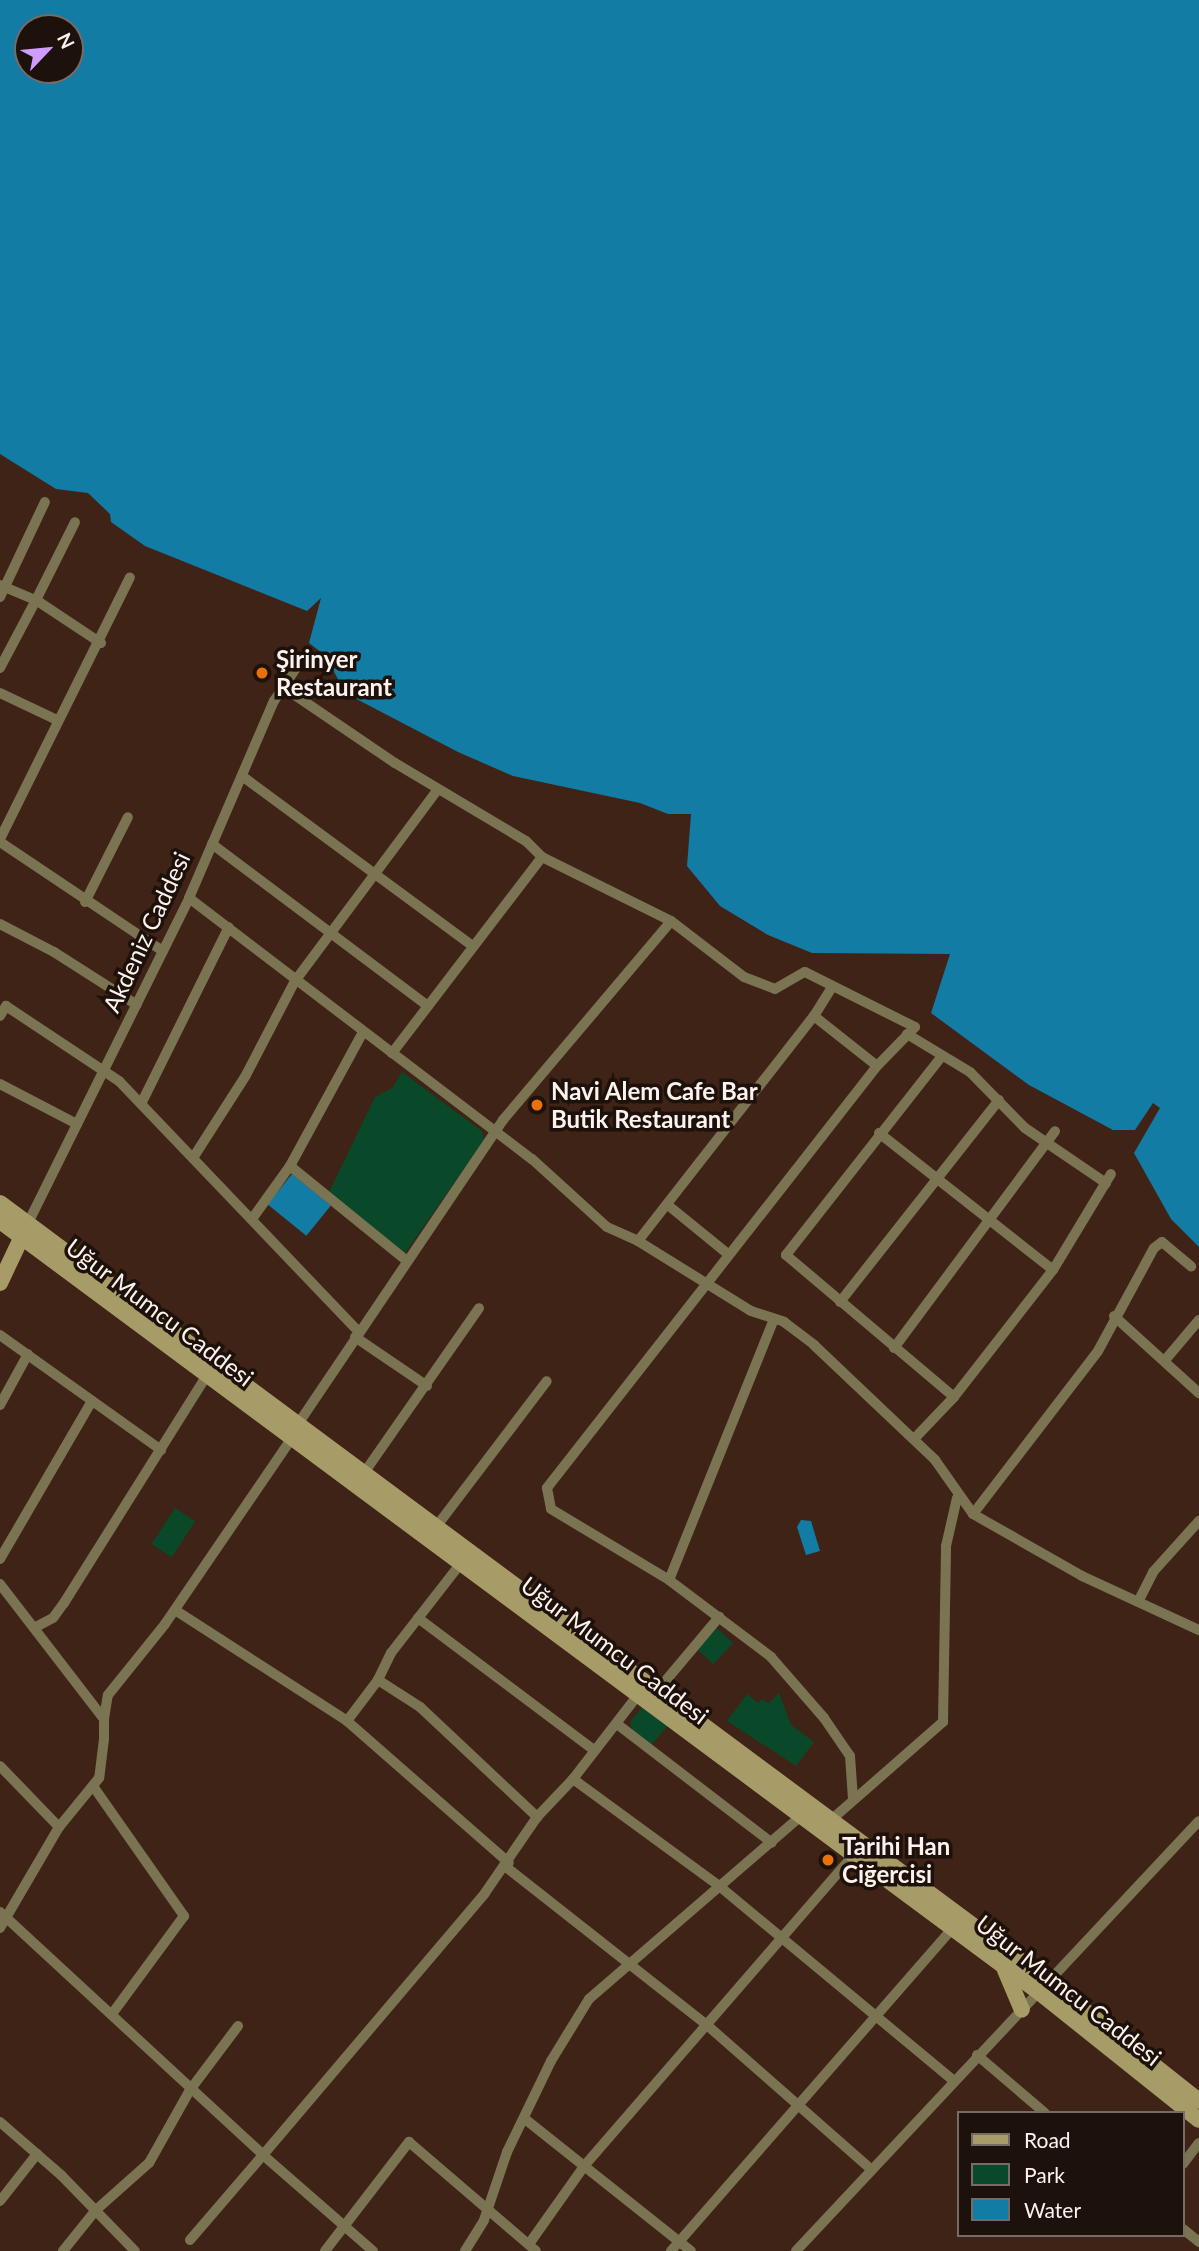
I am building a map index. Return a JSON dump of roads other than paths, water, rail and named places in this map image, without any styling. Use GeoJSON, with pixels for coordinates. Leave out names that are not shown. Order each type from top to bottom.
{"type":"FeatureCollection","features":[{"type":"Feature","properties":{"kind":"street"},"geometry":{"type":"LineString","coordinates":[[45,502],[2,590],[36,600],[101,643]]}},
{"type":"Feature","properties":{"kind":"street"},"geometry":{"type":"LineString","coordinates":[[0,667],[75,522]]}},
{"type":"Feature","properties":{"kind":"street"},"geometry":{"type":"LineString","coordinates":[[131,577],[101,643],[57,720],[0,841],[85,902],[163,951]]}},
{"type":"Feature","properties":{"kind":"street","name":"Akdeniz Caddesi"},"geometry":{"type":"LineString","coordinates":[[0,1283],[163,951],[283,687],[302,659]]}},
{"type":"Feature","properties":{"kind":"street"},"geometry":{"type":"LineString","coordinates":[[283,687],[438,789],[496,822],[542,857],[671,921],[744,977],[775,989],[805,972],[915,1027],[877,1066],[545,1492],[551,1509],[670,1580],[771,1657],[824,1718],[850,1756],[853,1799]]}},
{"type":"Feature","properties":{"kind":"street"},"geometry":{"type":"LineString","coordinates":[[0,693],[57,720]]}},
{"type":"Feature","properties":{"kind":"street"},"geometry":{"type":"LineString","coordinates":[[242,776],[473,946]]}},
{"type":"Feature","properties":{"kind":"street"},"geometry":{"type":"LineString","coordinates":[[193,1158],[246,1075],[295,981],[328,931],[438,789]]}},
{"type":"Feature","properties":{"kind":"street"},"geometry":{"type":"LineString","coordinates":[[85,902],[128,817]]}},
{"type":"Feature","properties":{"kind":"street"},"geometry":{"type":"LineString","coordinates":[[212,844],[428,1006]]}},
{"type":"Feature","properties":{"kind":"street"},"geometry":{"type":"LineString","coordinates":[[392,1054],[542,857]]}},
{"type":"Feature","properties":{"kind":"street"},"geometry":{"type":"LineString","coordinates":[[188,898],[563,1184],[607,1227],[638,1241],[751,1311],[774,1319],[814,1345],[935,1460],[957,1498],[973,1514],[1082,1576],[1199,1630]]}},
{"type":"Feature","properties":{"kind":"street"},"geometry":{"type":"LineString","coordinates":[[373,2251],[190,2090],[113,2014],[2,1920],[59,1827],[93,1786],[103,1768],[104,1719],[108,1695],[175,1610],[357,1334],[530,1084],[632,972],[671,921]]}},
{"type":"Feature","properties":{"kind":"street"},"geometry":{"type":"LineString","coordinates":[[0,924],[54,952],[137,1005]]}},
{"type":"Feature","properties":{"kind":"street"},"geometry":{"type":"LineString","coordinates":[[142,1102],[229,927]]}},
{"type":"Feature","properties":{"kind":"street"},"geometry":{"type":"LineString","coordinates":[[638,1241],[669,1206],[814,1016],[832,987]]}},
{"type":"Feature","properties":{"kind":"street"},"geometry":{"type":"LineString","coordinates":[[2,1008],[105,1069],[142,1102],[357,1334],[427,1386]]}},
{"type":"Feature","properties":{"kind":"street"},"geometry":{"type":"LineString","coordinates":[[814,1016],[877,1066]]}},
{"type":"Feature","properties":{"kind":"street"},"geometry":{"type":"LineString","coordinates":[[251,1219],[289,1166],[363,1031]]}},
{"type":"Feature","properties":{"kind":"street"},"geometry":{"type":"LineString","coordinates":[[907,1034],[970,1072],[1046,1144],[1109,1178],[1053,1270],[954,1397],[914,1439]]}},
{"type":"Feature","properties":{"kind":"street"},"geometry":{"type":"LineString","coordinates":[[942,1056],[786,1255],[954,1397]]}},
{"type":"Feature","properties":{"kind":"street"},"geometry":{"type":"LineString","coordinates":[[0,1084],[77,1124]]}},
{"type":"Feature","properties":{"kind":"street"},"geometry":{"type":"LineString","coordinates":[[840,1302],[999,1100]]}},
{"type":"Feature","properties":{"kind":"street"},"geometry":{"type":"LineString","coordinates":[[894,1348],[992,1221],[1055,1131]]}},
{"type":"Feature","properties":{"kind":"street"},"geometry":{"type":"LineString","coordinates":[[880,1133],[1053,1270]]}},
{"type":"Feature","properties":{"kind":"street"},"geometry":{"type":"LineString","coordinates":[[289,1166],[407,1261]]}},
{"type":"Feature","properties":{"kind":"street","name":"Uğur Mumcu Caddesi"},"geometry":{"type":"LineString","coordinates":[[0,1203],[26,1231],[207,1375],[364,1473],[657,1691],[827,1826],[1199,2101]]}},
{"type":"Feature","properties":{"kind":"street"},"geometry":{"type":"LineString","coordinates":[[669,1206],[729,1255]]}},
{"type":"Feature","properties":{"kind":"street","name":"Uğur Mumcu Caddesi"},"geometry":{"type":"LineString","coordinates":[[0,1221],[26,1231],[295,1431],[461,1563],[638,1695],[806,1810]]}},
{"type":"Feature","properties":{"kind":"street"},"geometry":{"type":"LineString","coordinates":[[973,1514],[1098,1351],[1114,1316],[1162,1242],[1191,1266]]}},
{"type":"Feature","properties":{"kind":"street"},"geometry":{"type":"LineString","coordinates":[[364,1473],[479,1308]]}},
{"type":"Feature","properties":{"kind":"street"},"geometry":{"type":"LineString","coordinates":[[1114,1316],[1166,1359],[1199,1393]]}},
{"type":"Feature","properties":{"kind":"street"},"geometry":{"type":"LineString","coordinates":[[670,1580],[774,1319]]}},
{"type":"Feature","properties":{"kind":"street"},"geometry":{"type":"LineString","coordinates":[[1166,1359],[1199,1320]]}},
{"type":"Feature","properties":{"kind":"street"},"geometry":{"type":"LineString","coordinates":[[0,1335],[161,1450]]}},
{"type":"Feature","properties":{"kind":"street"},"geometry":{"type":"LineString","coordinates":[[0,1405],[28,1354]]}},
{"type":"Feature","properties":{"kind":"street"},"geometry":{"type":"LineString","coordinates":[[34,1628],[52,1618],[64,1603],[207,1375]]}},
{"type":"Feature","properties":{"kind":"street"},"geometry":{"type":"LineString","coordinates":[[436,1527],[547,1381]]}},
{"type":"Feature","properties":{"kind":"street"},"geometry":{"type":"LineString","coordinates":[[0,1559],[92,1401]]}},
{"type":"Feature","properties":{"kind":"street"},"geometry":{"type":"LineString","coordinates":[[827,1826],[853,1799],[943,1722],[946,1546],[957,1498]]}},
{"type":"Feature","properties":{"kind":"street"},"geometry":{"type":"LineString","coordinates":[[1139,1600],[1153,1572],[1199,1521]]}},
{"type":"Feature","properties":{"kind":"street"},"geometry":{"type":"LineString","coordinates":[[347,1721],[378,1680],[391,1653],[461,1563]]}},
{"type":"Feature","properties":{"kind":"street"},"geometry":{"type":"LineString","coordinates":[[0,1584],[104,1719]]}},
{"type":"Feature","properties":{"kind":"street"},"geometry":{"type":"LineString","coordinates":[[175,1610],[347,1721],[508,1865],[708,2026],[871,2169]]}},
{"type":"Feature","properties":{"kind":"street"},"geometry":{"type":"LineString","coordinates":[[418,1618],[594,1751]]}},
{"type":"Feature","properties":{"kind":"street"},"geometry":{"type":"LineString","coordinates":[[657,1691],[719,1618]]}},
{"type":"Feature","properties":{"kind":"street"},"geometry":{"type":"LineString","coordinates":[[378,1680],[420,1707],[537,1817]]}},
{"type":"Feature","properties":{"kind":"street"},"geometry":{"type":"LineString","coordinates":[[190,2240],[508,1865],[537,1817],[573,1779],[638,1695]]}},
{"type":"Feature","properties":{"kind":"street"},"geometry":{"type":"LineString","coordinates":[[617,1724],[772,1843]]}},
{"type":"Feature","properties":{"kind":"street"},"geometry":{"type":"LineString","coordinates":[[0,1766],[59,1827]]}},
{"type":"Feature","properties":{"kind":"street"},"geometry":{"type":"LineString","coordinates":[[573,1779],[718,1885],[953,2080]]}},
{"type":"Feature","properties":{"kind":"street"},"geometry":{"type":"LineString","coordinates":[[93,1786],[184,1916],[113,2014]]}},
{"type":"Feature","properties":{"kind":"street"},"geometry":{"type":"LineString","coordinates":[[465,2251],[488,2209],[507,2152],[578,2015],[589,1999],[631,1966],[718,1885],[772,1843],[806,1810]]}},
{"type":"Feature","properties":{"kind":"street"},"geometry":{"type":"LineString","coordinates":[[796,2251],[953,2080],[1045,1988],[1199,1821]]}},
{"type":"Feature","properties":{"kind":"street","name":"Uğur Mumcu Caddesi"},"geometry":{"type":"LineString","coordinates":[[827,1826],[854,1855],[1002,1965],[1045,1988],[1199,2120]]}},
{"type":"Feature","properties":{"kind":"street"},"geometry":{"type":"LineString","coordinates":[[325,2251],[410,2143],[533,2248],[585,2165],[854,1855]]}},
{"type":"Feature","properties":{"kind":"street"},"geometry":{"type":"LineString","coordinates":[[675,2246],[953,1928]]}},
{"type":"Feature","properties":{"kind":"street"},"geometry":{"type":"LineString","coordinates":[[1002,1965],[1022,2010]]}},
{"type":"Feature","properties":{"kind":"street"},"geometry":{"type":"LineString","coordinates":[[63,2251],[96,2210],[149,2163],[190,2090],[238,2026]]}},
{"type":"Feature","properties":{"kind":"street"},"geometry":{"type":"LineString","coordinates":[[977,2055],[1043,2111]]}},
{"type":"Feature","properties":{"kind":"street"},"geometry":{"type":"LineString","coordinates":[[525,2119],[585,2165],[675,2246],[691,2251]]}},
{"type":"Feature","properties":{"kind":"street"},"geometry":{"type":"LineString","coordinates":[[0,2122],[96,2210],[135,2251]]}},
{"type":"Feature","properties":{"kind":"street"},"geometry":{"type":"LineString","coordinates":[[1185,2161],[1199,2143]]}},
{"type":"Feature","properties":{"kind":"street"},"geometry":{"type":"LineString","coordinates":[[0,2201],[37,2154]]}},
{"type":"Feature","properties":{"kind":"street"},"geometry":{"type":"LineString","coordinates":[[1185,2231],[1199,2242]]}},
{"type":"Feature","properties":{"kind":"water"},"geometry":{"type":"Polygon","coordinates":[[[0,0],[1199,0],[1199,1247],[1171,1219],[1134,1153],[1160,1108],[1153,1103],[1135,1130],[1113,1130],[1029,1085],[931,1013],[950,954],[812,953],[768,935],[720,906],[687,866],[691,814],[668,814],[640,803],[513,776],[458,752],[345,693],[326,656],[309,643],[321,598],[307,611],[145,546],[111,522],[110,514],[88,493],[56,489],[0,454],[0,0]]]}},
{"type":"Feature","properties":{"kind":"water"},"geometry":{"type":"Polygon","coordinates":[[[292,1174],[331,1205],[306,1236],[267,1204],[292,1174]]]}},
{"type":"Feature","properties":{"kind":"water"},"geometry":{"type":"Polygon","coordinates":[[[801,1520],[811,1521],[820,1551],[806,1555],[797,1527],[801,1520]]]}},
{"type":"Feature","properties":{"kind":"place","name":"Şirinyer Restaurant"},"geometry":{"type":"Point","coordinates":[262,673]}},
{"type":"Feature","properties":{"kind":"place","name":"Navi Alem Cafe Bar Butik Restaurant"},"geometry":{"type":"Point","coordinates":[537,1105]}},
{"type":"Feature","properties":{"kind":"place","name":"Tarihi Han Ciğercisi"},"geometry":{"type":"Point","coordinates":[828,1860]}}]}
